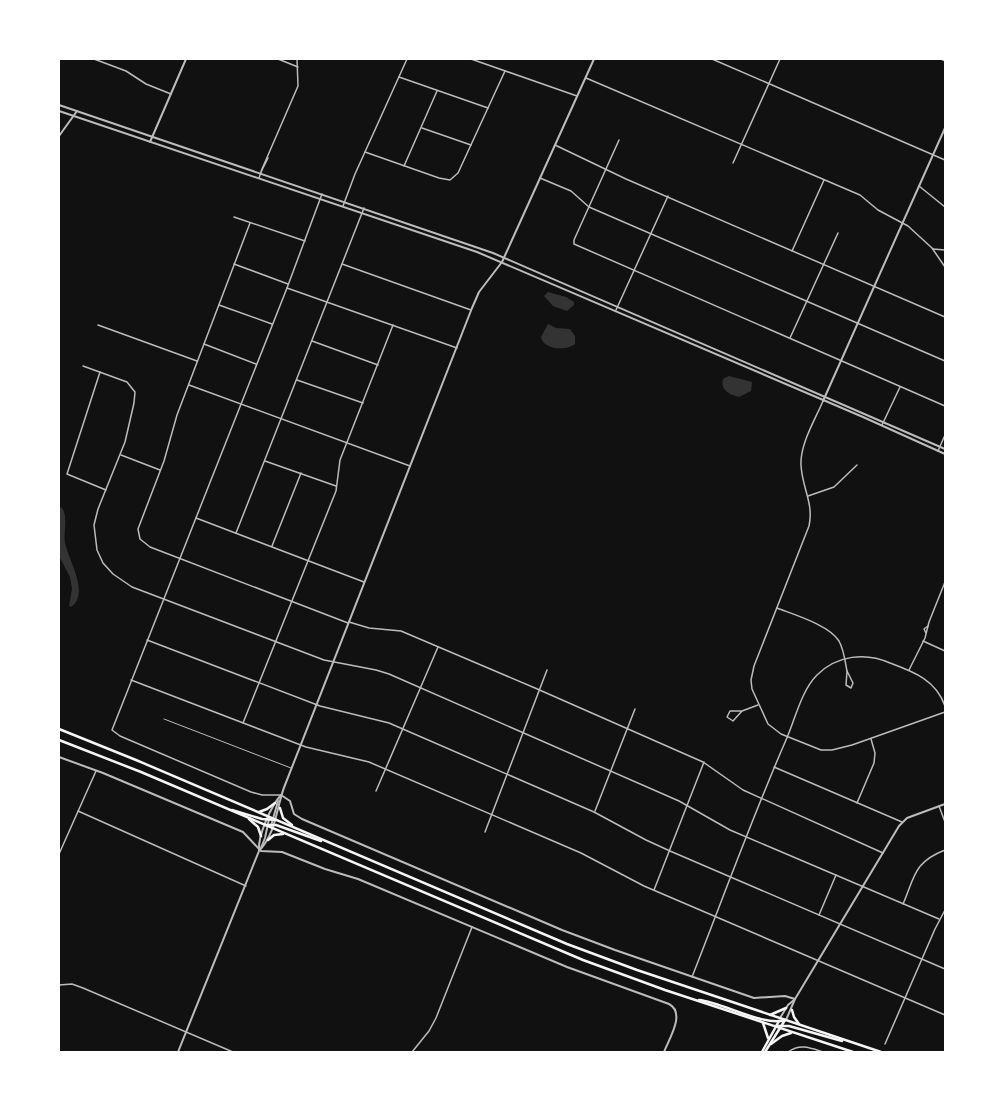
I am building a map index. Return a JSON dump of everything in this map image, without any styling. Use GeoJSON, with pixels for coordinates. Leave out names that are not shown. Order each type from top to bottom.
{"type":"FeatureCollection","features":[{"type":"Feature","properties":{"kind":"main road"},"geometry":{"type":"LineString","coordinates":[[59,729],[124,754],[259,812],[270,819]]}},
{"type":"Feature","properties":{"kind":"main road"},"geometry":{"type":"LineString","coordinates":[[59,740],[249,818],[328,842]]}},
{"type":"Feature","properties":{"kind":"main road"},"geometry":{"type":"LineString","coordinates":[[259,812],[267,809],[275,803]]}},
{"type":"Feature","properties":{"kind":"main road"},"geometry":{"type":"LineString","coordinates":[[220,806],[276,820],[609,960],[770,1015],[779,1020]]}},
{"type":"Feature","properties":{"kind":"main road"},"geometry":{"type":"LineString","coordinates":[[280,808],[283,818],[293,827]]}},
{"type":"Feature","properties":{"kind":"main road"},"geometry":{"type":"LineString","coordinates":[[249,818],[258,827],[261,836]]}},
{"type":"Feature","properties":{"kind":"main road"},"geometry":{"type":"LineString","coordinates":[[269,825],[284,834],[582,960],[695,1000],[775,1026],[856,1044]]}},
{"type":"Feature","properties":{"kind":"main road"},"geometry":{"type":"LineString","coordinates":[[268,840],[274,835],[284,834]]}},
{"type":"Feature","properties":{"kind":"main road"},"geometry":{"type":"LineString","coordinates":[[695,1000],[704,1001],[762,1018],[785,1020],[881,1052]]}},
{"type":"Feature","properties":{"kind":"main road"},"geometry":{"type":"LineString","coordinates":[[770,1015],[786,1008]]}},
{"type":"Feature","properties":{"kind":"main road"},"geometry":{"type":"LineString","coordinates":[[792,1010],[794,1017],[800,1025]]}},
{"type":"Feature","properties":{"kind":"main road"},"geometry":{"type":"LineString","coordinates":[[764,1052],[768,1038],[779,1020]]}},
{"type":"Feature","properties":{"kind":"main road"},"geometry":{"type":"LineString","coordinates":[[764,1052],[771,1044],[785,1020]]}},
{"type":"Feature","properties":{"kind":"main road"},"geometry":{"type":"LineString","coordinates":[[763,1022],[768,1038]]}},
{"type":"Feature","properties":{"kind":"main road"},"geometry":{"type":"LineString","coordinates":[[782,1027],[793,1033],[852,1052]]}},
{"type":"Feature","properties":{"kind":"main road"},"geometry":{"type":"LineString","coordinates":[[771,1044],[782,1036],[793,1033]]}},
{"type":"Feature","properties":{"kind":"street"},"geometry":{"type":"LineString","coordinates":[[94,59],[126,71],[146,84],[171,94]]}},
{"type":"Feature","properties":{"kind":"street"},"geometry":{"type":"LineString","coordinates":[[150,142],[186,59]]}},
{"type":"Feature","properties":{"kind":"street"},"geometry":{"type":"LineString","coordinates":[[278,59],[298,67]]}},
{"type":"Feature","properties":{"kind":"street"},"geometry":{"type":"LineString","coordinates":[[259,178],[298,86],[297,59]]}},
{"type":"Feature","properties":{"kind":"street"},"geometry":{"type":"LineString","coordinates":[[343,206],[365,152],[407,59]]}},
{"type":"Feature","properties":{"kind":"street"},"geometry":{"type":"LineString","coordinates":[[471,59],[577,96]]}},
{"type":"Feature","properties":{"kind":"street"},"geometry":{"type":"LineString","coordinates":[[269,825],[276,803],[281,795],[317,705],[471,310],[479,292],[502,262],[594,59]]}},
{"type":"Feature","properties":{"kind":"street"},"geometry":{"type":"LineString","coordinates":[[712,59],[945,160]]}},
{"type":"Feature","properties":{"kind":"street"},"geometry":{"type":"LineString","coordinates":[[733,163],[780,59]]}},
{"type":"Feature","properties":{"kind":"street"},"geometry":{"type":"LineString","coordinates":[[941,59],[945,61]]}},
{"type":"Feature","properties":{"kind":"street"},"geometry":{"type":"LineString","coordinates":[[365,152],[439,178],[448,180],[453,178],[458,173],[505,71]]}},
{"type":"Feature","properties":{"kind":"street"},"geometry":{"type":"LineString","coordinates":[[399,77],[488,108]]}},
{"type":"Feature","properties":{"kind":"street"},"geometry":{"type":"LineString","coordinates":[[586,78],[860,195],[878,210],[902,222],[932,248],[945,267]]}},
{"type":"Feature","properties":{"kind":"street"},"geometry":{"type":"LineString","coordinates":[[404,166],[437,91]]}},
{"type":"Feature","properties":{"kind":"street"},"geometry":{"type":"LineString","coordinates":[[59,105],[345,201],[504,257],[690,336],[825,396],[945,454]]}},
{"type":"Feature","properties":{"kind":"street"},"geometry":{"type":"LineString","coordinates":[[59,111],[462,246],[616,310],[823,400],[945,449]]}},
{"type":"Feature","properties":{"kind":"street"},"geometry":{"type":"LineString","coordinates":[[59,136],[78,111]]}},
{"type":"Feature","properties":{"kind":"street"},"geometry":{"type":"LineString","coordinates":[[421,128],[471,145]]}},
{"type":"Feature","properties":{"kind":"street"},"geometry":{"type":"LineString","coordinates":[[945,128],[823,400],[802,456],[802,474],[811,514],[809,526],[752,673],[752,689],[768,724],[787,737],[814,748],[827,750],[840,749],[945,712]]}},
{"type":"Feature","properties":{"kind":"street"},"geometry":{"type":"LineString","coordinates":[[619,140],[574,243],[634,271],[945,406]]}},
{"type":"Feature","properties":{"kind":"street"},"geometry":{"type":"LineString","coordinates":[[555,145],[792,251],[945,317]]}},
{"type":"Feature","properties":{"kind":"street"},"geometry":{"type":"LineString","coordinates":[[540,178],[571,191],[589,207],[945,361]]}},
{"type":"Feature","properties":{"kind":"street"},"geometry":{"type":"LineString","coordinates":[[792,251],[824,179]]}},
{"type":"Feature","properties":{"kind":"street"},"geometry":{"type":"LineString","coordinates":[[919,186],[945,207]]}},
{"type":"Feature","properties":{"kind":"street"},"geometry":{"type":"LineString","coordinates":[[322,194],[287,288],[131,680],[113,727],[113,732],[251,792],[262,795],[281,795],[290,801],[294,814],[303,819],[586,939],[692,978],[756,998],[783,996],[795,999]]}},
{"type":"Feature","properties":{"kind":"street"},"geometry":{"type":"LineString","coordinates":[[616,310],[668,196]]}},
{"type":"Feature","properties":{"kind":"street"},"geometry":{"type":"LineString","coordinates":[[236,533],[364,208]]}},
{"type":"Feature","properties":{"kind":"street"},"geometry":{"type":"LineString","coordinates":[[234,217],[305,241]]}},
{"type":"Feature","properties":{"kind":"street"},"geometry":{"type":"LineString","coordinates":[[250,223],[172,426],[160,470],[139,524],[137,532],[139,538],[150,547],[179,559],[349,623],[368,628],[396,630],[438,646],[704,762],[743,790],[883,853]]}},
{"type":"Feature","properties":{"kind":"street"},"geometry":{"type":"LineString","coordinates":[[790,338],[838,232]]}},
{"type":"Feature","properties":{"kind":"street"},"geometry":{"type":"LineString","coordinates":[[932,248],[945,250]]}},
{"type":"Feature","properties":{"kind":"street"},"geometry":{"type":"LineString","coordinates":[[234,264],[288,284]]}},
{"type":"Feature","properties":{"kind":"street"},"geometry":{"type":"LineString","coordinates":[[342,264],[471,310]]}},
{"type":"Feature","properties":{"kind":"street"},"geometry":{"type":"LineString","coordinates":[[287,288],[457,348]]}},
{"type":"Feature","properties":{"kind":"street"},"geometry":{"type":"LineString","coordinates":[[219,305],[272,324]]}},
{"type":"Feature","properties":{"kind":"street"},"geometry":{"type":"LineString","coordinates":[[98,325],[197,361]]}},
{"type":"Feature","properties":{"kind":"street"},"geometry":{"type":"LineString","coordinates":[[242,723],[308,560],[336,486],[340,460],[393,325]]}},
{"type":"Feature","properties":{"kind":"street"},"geometry":{"type":"LineString","coordinates":[[688,342],[690,336]]}},
{"type":"Feature","properties":{"kind":"street"},"geometry":{"type":"LineString","coordinates":[[311,341],[378,364]]}},
{"type":"Feature","properties":{"kind":"street"},"geometry":{"type":"LineString","coordinates":[[204,344],[256,364]]}},
{"type":"Feature","properties":{"kind":"street"},"geometry":{"type":"LineString","coordinates":[[83,366],[127,382],[134,392],[134,402],[120,454],[95,520],[94,532],[95,546],[103,563],[122,582],[163,600],[333,663],[376,670],[420,688],[524,732],[688,805],[719,824],[939,919]]}},
{"type":"Feature","properties":{"kind":"street"},"geometry":{"type":"LineString","coordinates":[[100,372],[68,469],[68,475],[106,490]]}},
{"type":"Feature","properties":{"kind":"street"},"geometry":{"type":"LineString","coordinates":[[296,380],[363,403]]}},
{"type":"Feature","properties":{"kind":"street"},"geometry":{"type":"LineString","coordinates":[[188,385],[410,466]]}},
{"type":"Feature","properties":{"kind":"street"},"geometry":{"type":"LineString","coordinates":[[883,424],[900,386]]}},
{"type":"Feature","properties":{"kind":"street"},"geometry":{"type":"LineString","coordinates":[[938,451],[945,435]]}},
{"type":"Feature","properties":{"kind":"street"},"geometry":{"type":"LineString","coordinates":[[120,454],[160,470]]}},
{"type":"Feature","properties":{"kind":"street"},"geometry":{"type":"LineString","coordinates":[[265,461],[336,486]]}},
{"type":"Feature","properties":{"kind":"street"},"geometry":{"type":"LineString","coordinates":[[808,496],[834,487],[857,465]]}},
{"type":"Feature","properties":{"kind":"street"},"geometry":{"type":"LineString","coordinates":[[271,546],[301,473]]}},
{"type":"Feature","properties":{"kind":"street"},"geometry":{"type":"LineString","coordinates":[[196,518],[364,582]]}},
{"type":"Feature","properties":{"kind":"street"},"geometry":{"type":"LineString","coordinates":[[909,670],[924,641],[928,626],[945,582]]}},
{"type":"Feature","properties":{"kind":"street"},"geometry":{"type":"LineString","coordinates":[[777,608],[832,633],[840,643],[847,671],[846,684],[851,688],[853,683],[847,671]]}},
{"type":"Feature","properties":{"kind":"street"},"geometry":{"type":"LineString","coordinates":[[147,640],[258,684],[317,705],[379,720],[403,729],[594,812],[670,851],[945,969]]}},
{"type":"Feature","properties":{"kind":"street"},"geometry":{"type":"LineString","coordinates":[[924,641],[945,651]]}},
{"type":"Feature","properties":{"kind":"street"},"geometry":{"type":"LineString","coordinates":[[376,790],[438,646]]}},
{"type":"Feature","properties":{"kind":"street"},"geometry":{"type":"LineString","coordinates":[[692,978],[774,767],[805,694],[815,677],[831,665],[845,659],[858,656],[872,657],[909,670],[933,684],[939,692],[945,706]]}},
{"type":"Feature","properties":{"kind":"street"},"geometry":{"type":"LineString","coordinates":[[485,832],[547,670]]}},
{"type":"Feature","properties":{"kind":"street"},"geometry":{"type":"LineString","coordinates":[[131,680],[301,745],[365,760],[585,855],[654,890],[945,1015]]}},
{"type":"Feature","properties":{"kind":"street"},"geometry":{"type":"LineString","coordinates":[[742,711],[733,721],[727,717],[730,711],[742,711],[758,705]]}},
{"type":"Feature","properties":{"kind":"street"},"geometry":{"type":"LineString","coordinates":[[594,812],[635,709]]}},
{"type":"Feature","properties":{"kind":"street"},"geometry":{"type":"LineString","coordinates":[[857,803],[874,763],[875,753],[871,738]]}},
{"type":"Feature","properties":{"kind":"street"},"geometry":{"type":"LineString","coordinates":[[59,757],[242,832],[249,836],[259,851],[282,852],[325,869],[352,877],[571,969],[669,1004],[676,1011],[677,1019],[664,1052]]}},
{"type":"Feature","properties":{"kind":"street"},"geometry":{"type":"LineString","coordinates":[[654,890],[704,762]]}},
{"type":"Feature","properties":{"kind":"street"},"geometry":{"type":"LineString","coordinates":[[774,767],[902,822]]}},
{"type":"Feature","properties":{"kind":"street"},"geometry":{"type":"LineString","coordinates":[[59,854],[96,771]]}},
{"type":"Feature","properties":{"kind":"street"},"geometry":{"type":"LineString","coordinates":[[178,1052],[259,851],[265,840],[275,803],[281,795]]}},
{"type":"Feature","properties":{"kind":"street"},"geometry":{"type":"LineString","coordinates":[[259,851],[261,836],[269,825],[276,820],[280,808],[281,795]]}},
{"type":"Feature","properties":{"kind":"street"},"geometry":{"type":"LineString","coordinates":[[779,1020],[786,1008],[795,999],[819,961],[840,923],[902,822],[907,818],[945,804]]}},
{"type":"Feature","properties":{"kind":"street"},"geometry":{"type":"LineString","coordinates":[[939,806],[945,822]]}},
{"type":"Feature","properties":{"kind":"street"},"geometry":{"type":"LineString","coordinates":[[78,811],[246,886]]}},
{"type":"Feature","properties":{"kind":"street"},"geometry":{"type":"LineString","coordinates":[[259,851],[268,840],[273,828],[269,825]]}},
{"type":"Feature","properties":{"kind":"street"},"geometry":{"type":"LineString","coordinates":[[903,904],[917,871],[924,860],[945,850]]}},
{"type":"Feature","properties":{"kind":"street"},"geometry":{"type":"LineString","coordinates":[[819,915],[836,875]]}},
{"type":"Feature","properties":{"kind":"street"},"geometry":{"type":"LineString","coordinates":[[885,1044],[939,919],[945,910]]}},
{"type":"Feature","properties":{"kind":"street"},"geometry":{"type":"LineString","coordinates":[[412,1052],[436,1018],[472,927]]}},
{"type":"Feature","properties":{"kind":"street"},"geometry":{"type":"LineString","coordinates":[[59,985],[72,984],[80,987],[233,1052]]}},
{"type":"Feature","properties":{"kind":"street"},"geometry":{"type":"LineString","coordinates":[[785,1020],[792,1010],[795,999]]}},
{"type":"Feature","properties":{"kind":"street"},"geometry":{"type":"LineString","coordinates":[[788,1052],[794,1048],[802,1046],[823,1052]]}},
{"type":"Feature","properties":{"kind":"lane"},"geometry":{"type":"LineString","coordinates":[[164,718],[292,768]]}},
{"type":"Feature","properties":{"kind":"shaded area"},"geometry":{"type":"Polygon","coordinates":[[[548,292],[566,297],[574,302],[574,305],[567,311],[553,306],[544,296],[548,292]]]}},
{"type":"Feature","properties":{"kind":"shaded area"},"geometry":{"type":"Polygon","coordinates":[[[548,324],[556,328],[570,329],[575,336],[575,344],[567,348],[556,348],[546,345],[541,337],[548,324]]]}},
{"type":"Feature","properties":{"kind":"shaded area"},"geometry":{"type":"Polygon","coordinates":[[[729,376],[752,382],[751,391],[739,397],[726,391],[722,383],[723,379],[729,376]]]}},
{"type":"Feature","properties":{"kind":"shaded area"},"geometry":{"type":"Polygon","coordinates":[[[61,507],[65,515],[65,543],[79,586],[79,594],[71,607],[69,606],[72,589],[70,577],[59,556],[59,509],[61,507]]]}}]}
